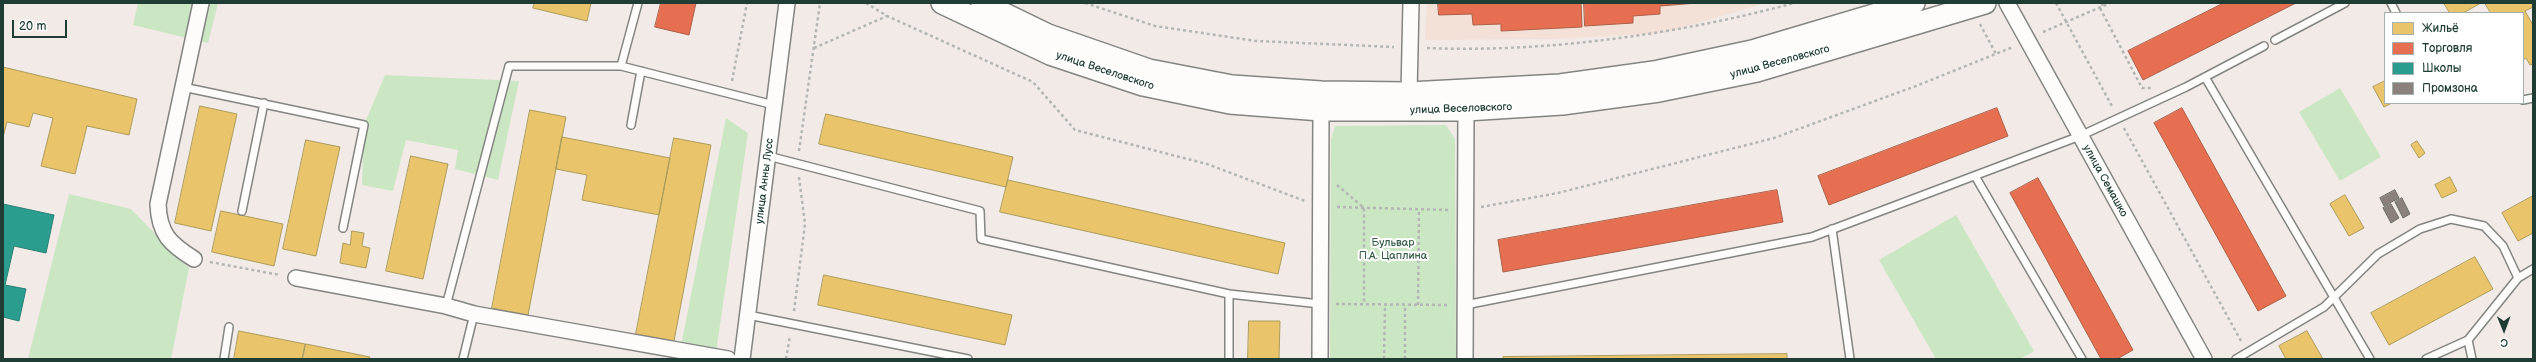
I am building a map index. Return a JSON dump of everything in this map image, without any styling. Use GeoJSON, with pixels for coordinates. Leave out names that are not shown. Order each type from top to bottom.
{"type":"FeatureCollection","features":[{"type":"Feature","properties":{"kind":"main road","name":"улица Веселовского"},"geometry":{"type":"LineString","coordinates":[[942,3],[972,19],[1050,54],[1143,85],[1230,103],[1321,101],[1466,101],[1562,104],[1666,89],[1757,71],[1978,6]]}},
{"type":"Feature","properties":{"kind":"main road","name":"улица Веселовского"},"geometry":{"type":"LineString","coordinates":[[982,3],[1048,35],[1149,70],[1321,101],[1409,93],[1466,101],[1560,85],[1654,72],[1752,51],[1914,3]]}},
{"type":"Feature","properties":{"kind":"street"},"geometry":{"type":"LineString","coordinates":[[194,259],[178,249],[166,236],[158,222],[158,204],[201,3]]}},
{"type":"Feature","properties":{"kind":"street","name":"улица Анны Лусс"},"geometry":{"type":"LineString","coordinates":[[742,359],[787,3]]}},
{"type":"Feature","properties":{"kind":"street"},"geometry":{"type":"LineString","coordinates":[[1409,93],[1411,3]]}},
{"type":"Feature","properties":{"kind":"street","name":"улица Семашко"},"geometry":{"type":"LineString","coordinates":[[2007,3],[2204,359]]}},
{"type":"Feature","properties":{"kind":"street"},"geometry":{"type":"LineString","coordinates":[[1320,359],[1321,101]]}},
{"type":"Feature","properties":{"kind":"street"},"geometry":{"type":"LineString","coordinates":[[1465,359],[1466,101]]}},
{"type":"Feature","properties":{"kind":"street"},"geometry":{"type":"LineString","coordinates":[[296,278],[446,306],[474,314],[728,359]]}},
{"type":"Feature","properties":{"kind":"lane"},"geometry":{"type":"LineString","coordinates":[[621,66],[638,3]]}},
{"type":"Feature","properties":{"kind":"lane"},"geometry":{"type":"LineString","coordinates":[[2275,40],[2345,3]]}},
{"type":"Feature","properties":{"kind":"lane"},"geometry":{"type":"LineString","coordinates":[[2391,3],[2396,12]]}},
{"type":"Feature","properties":{"kind":"lane"},"geometry":{"type":"LineString","coordinates":[[1465,305],[1812,237],[2080,136],[2205,77],[2264,46]]}},
{"type":"Feature","properties":{"kind":"lane"},"geometry":{"type":"LineString","coordinates":[[446,306],[509,66],[621,66],[774,105]]}},
{"type":"Feature","properties":{"kind":"lane"},"geometry":{"type":"LineString","coordinates":[[631,125],[641,71]]}},
{"type":"Feature","properties":{"kind":"lane"},"geometry":{"type":"LineString","coordinates":[[2205,77],[2370,359]]}},
{"type":"Feature","properties":{"kind":"lane"},"geometry":{"type":"LineString","coordinates":[[183,87],[364,125],[343,228]]}},
{"type":"Feature","properties":{"kind":"lane"},"geometry":{"type":"LineString","coordinates":[[242,211],[264,103]]}},
{"type":"Feature","properties":{"kind":"lane"},"geometry":{"type":"LineString","coordinates":[[768,156],[980,211],[981,239],[1229,294],[1320,304]]}},
{"type":"Feature","properties":{"kind":"lane"},"geometry":{"type":"LineString","coordinates":[[1975,176],[2082,359]]}},
{"type":"Feature","properties":{"kind":"lane"},"geometry":{"type":"LineString","coordinates":[[2236,359],[2324,307],[2378,254],[2420,229],[2451,219],[2484,226],[2503,246],[2518,278]]}},
{"type":"Feature","properties":{"kind":"lane"},"geometry":{"type":"LineString","coordinates":[[1832,229],[1850,359]]}},
{"type":"Feature","properties":{"kind":"lane"},"geometry":{"type":"LineString","coordinates":[[2426,359],[2468,340],[2518,278],[2533,270]]}},
{"type":"Feature","properties":{"kind":"lane"},"geometry":{"type":"LineString","coordinates":[[1229,294],[1229,359]]}},
{"type":"Feature","properties":{"kind":"lane"},"geometry":{"type":"LineString","coordinates":[[463,359],[474,314]]}},
{"type":"Feature","properties":{"kind":"lane"},"geometry":{"type":"LineString","coordinates":[[748,315],[968,359]]}},
{"type":"Feature","properties":{"kind":"lane"},"geometry":{"type":"LineString","coordinates":[[224,359],[229,327]]}},
{"type":"Feature","properties":{"kind":"lane"},"geometry":{"type":"LineString","coordinates":[[2468,340],[2472,359]]}},
{"type":"Feature","properties":{"kind":"path"},"geometry":{"type":"LineString","coordinates":[[729,94],[747,3]]}},
{"type":"Feature","properties":{"kind":"path"},"geometry":{"type":"LineString","coordinates":[[786,359],[805,224],[797,163],[820,3]]}},
{"type":"Feature","properties":{"kind":"path"},"geometry":{"type":"LineString","coordinates":[[1085,3],[1155,26],[1256,41],[1467,50],[1606,40],[1742,17],[1794,3]]}},
{"type":"Feature","properties":{"kind":"path"},"geometry":{"type":"LineString","coordinates":[[2056,3],[2248,352]]}},
{"type":"Feature","properties":{"kind":"path"},"geometry":{"type":"LineString","coordinates":[[2103,3],[2100,8],[2142,88],[2157,88]]}},
{"type":"Feature","properties":{"kind":"path"},"geometry":{"type":"LineString","coordinates":[[1978,6],[1996,54]]}},
{"type":"Feature","properties":{"kind":"path"},"geometry":{"type":"LineString","coordinates":[[813,48],[887,16]]}},
{"type":"Feature","properties":{"kind":"path"},"geometry":{"type":"LineString","coordinates":[[1320,170],[1364,208],[1364,304]]}},
{"type":"Feature","properties":{"kind":"path"},"geometry":{"type":"LineString","coordinates":[[1418,305],[1419,209]]}},
{"type":"Feature","properties":{"kind":"path"},"geometry":{"type":"LineString","coordinates":[[194,259],[296,278]]}},
{"type":"Feature","properties":{"kind":"path"},"geometry":{"type":"LineString","coordinates":[[1320,304],[1465,305]]}},
{"type":"Feature","properties":{"kind":"path"},"geometry":{"type":"LineString","coordinates":[[1384,359],[1385,305]]}},
{"type":"Feature","properties":{"kind":"path"},"geometry":{"type":"LineString","coordinates":[[1405,305],[1405,359]]}},
{"type":"Feature","properties":{"kind":"shaded area"},"geometry":{"type":"Polygon","coordinates":[[[1427,3],[1766,3],[1663,33],[1557,39],[1425,40],[1427,3]]]}},
{"type":"Feature","properties":{"kind":"green space"},"geometry":{"type":"Polygon","coordinates":[[[138,3],[218,3],[208,43],[133,25],[138,3]]]}},
{"type":"Feature","properties":{"kind":"green space"},"geometry":{"type":"Polygon","coordinates":[[[385,75],[519,81],[498,180],[455,169],[458,150],[406,140],[393,191],[362,185],[364,125],[385,75]]]}},
{"type":"Feature","properties":{"kind":"green space"},"geometry":{"type":"Polygon","coordinates":[[[2340,88],[2381,157],[2340,181],[2299,112],[2340,88]]]}},
{"type":"Feature","properties":{"kind":"green space"},"geometry":{"type":"Polygon","coordinates":[[[726,118],[748,133],[715,359],[679,356],[726,118]]]}},
{"type":"Feature","properties":{"kind":"green space","name":"Бульвар П.А. Цаплина"},"geometry":{"type":"Polygon","coordinates":[[[1446,125],[1455,139],[1456,359],[1330,359],[1331,139],[1335,126],[1446,125]]]}},
{"type":"Feature","properties":{"kind":"green space"},"geometry":{"type":"Polygon","coordinates":[[[69,194],[131,209],[189,268],[171,359],[28,359],[69,194]]]}},
{"type":"Feature","properties":{"kind":"green space"},"geometry":{"type":"Polygon","coordinates":[[[1956,215],[2034,351],[2020,359],[1936,359],[1879,260],[1956,215]]]}},
{"type":"Feature","properties":{"kind":"building: Жильё"},"geometry":{"type":"Polygon","coordinates":[[[535,3],[591,3],[587,21],[533,8],[535,3]]]}},
{"type":"Feature","properties":{"kind":"building: Жильё"},"geometry":{"type":"Polygon","coordinates":[[[2444,3],[2481,3],[2465,12],[2449,12],[2444,3]]]}},
{"type":"Feature","properties":{"kind":"building: Жильё"},"geometry":{"type":"Polygon","coordinates":[[[2485,3],[2533,3],[2533,7],[2525,11],[2533,25],[2533,64],[2530,65],[2526,58],[2524,59],[2524,12],[2490,12],[2485,3]]]}},
{"type":"Feature","properties":{"kind":"building: Жильё"},"geometry":{"type":"Polygon","coordinates":[[[3,67],[137,99],[129,135],[87,126],[75,174],[41,166],[53,118],[33,113],[29,127],[7,122],[3,137],[3,67]]]}},
{"type":"Feature","properties":{"kind":"building: Жильё"},"geometry":{"type":"Polygon","coordinates":[[[2384,82],[2384,104],[2390,104],[2384,107],[2373,87],[2384,82]]]}},
{"type":"Feature","properties":{"kind":"building: Жильё"},"geometry":{"type":"Polygon","coordinates":[[[200,106],[237,114],[211,231],[175,223],[200,106]]]}},
{"type":"Feature","properties":{"kind":"building: Жильё"},"geometry":{"type":"Polygon","coordinates":[[[530,110],[566,117],[528,315],[492,308],[530,110]]]}},
{"type":"Feature","properties":{"kind":"building: Жильё"},"geometry":{"type":"Polygon","coordinates":[[[826,114],[1013,157],[1006,187],[819,144],[826,114]]]}},
{"type":"Feature","properties":{"kind":"building: Жильё"},"geometry":{"type":"Polygon","coordinates":[[[562,137],[670,158],[659,215],[582,200],[587,175],[556,169],[562,137]]]}},
{"type":"Feature","properties":{"kind":"building: Жильё"},"geometry":{"type":"Polygon","coordinates":[[[674,138],[711,145],[674,341],[636,334],[674,138]]]}},
{"type":"Feature","properties":{"kind":"building: Жильё"},"geometry":{"type":"Polygon","coordinates":[[[306,140],[340,147],[316,256],[283,249],[306,140]]]}},
{"type":"Feature","properties":{"kind":"building: Жильё"},"geometry":{"type":"Polygon","coordinates":[[[2417,141],[2425,153],[2419,158],[2411,145],[2417,141]]]}},
{"type":"Feature","properties":{"kind":"building: Жильё"},"geometry":{"type":"Polygon","coordinates":[[[411,156],[448,164],[423,279],[386,271],[411,156]]]}},
{"type":"Feature","properties":{"kind":"building: Жильё"},"geometry":{"type":"Polygon","coordinates":[[[2450,177],[2457,191],[2442,198],[2435,185],[2450,177]]]}},
{"type":"Feature","properties":{"kind":"building: Жильё"},"geometry":{"type":"Polygon","coordinates":[[[1008,180],[1285,243],[1278,274],[1000,212],[1008,180]]]}},
{"type":"Feature","properties":{"kind":"building: Жильё"},"geometry":{"type":"Polygon","coordinates":[[[2345,195],[2364,228],[2349,236],[2330,204],[2345,195]]]}},
{"type":"Feature","properties":{"kind":"building: Жильё"},"geometry":{"type":"Polygon","coordinates":[[[2533,196],[2533,233],[2518,241],[2502,213],[2533,196]]]}},
{"type":"Feature","properties":{"kind":"building: Жильё"},"geometry":{"type":"Polygon","coordinates":[[[221,211],[283,224],[274,266],[212,252],[221,211]]]}},
{"type":"Feature","properties":{"kind":"building: Жильё"},"geometry":{"type":"Polygon","coordinates":[[[352,231],[364,233],[362,246],[370,248],[366,268],[340,263],[343,243],[350,245],[352,231]]]}},
{"type":"Feature","properties":{"kind":"building: Жильё"},"geometry":{"type":"Polygon","coordinates":[[[2475,257],[2493,289],[2389,345],[2371,313],[2475,257]]]}},
{"type":"Feature","properties":{"kind":"building: Жильё"},"geometry":{"type":"Polygon","coordinates":[[[824,275],[1012,315],[1005,345],[818,305],[824,275]]]}},
{"type":"Feature","properties":{"kind":"building: Жильё"},"geometry":{"type":"Polygon","coordinates":[[[1249,321],[1280,321],[1279,359],[1248,359],[1249,321]]]}},
{"type":"Feature","properties":{"kind":"building: Жильё"},"geometry":{"type":"Polygon","coordinates":[[[239,331],[305,344],[302,359],[234,359],[239,331]]]}},
{"type":"Feature","properties":{"kind":"building: Жильё"},"geometry":{"type":"Polygon","coordinates":[[[2307,331],[2323,359],[2286,359],[2279,346],[2307,331]]]}},
{"type":"Feature","properties":{"kind":"building: Жильё"},"geometry":{"type":"Polygon","coordinates":[[[306,344],[370,357],[369,359],[303,359],[306,344]]]}},
{"type":"Feature","properties":{"kind":"building: Жильё"},"geometry":{"type":"Polygon","coordinates":[[[1787,354],[1787,359],[1503,359],[1503,357],[1787,354]]]}},
{"type":"Feature","properties":{"kind":"building: Торговля"},"geometry":{"type":"Polygon","coordinates":[[[661,3],[696,3],[689,35],[655,27],[661,3]]]}},
{"type":"Feature","properties":{"kind":"building: Торговля"},"geometry":{"type":"Polygon","coordinates":[[[1438,3],[1581,3],[1582,27],[1501,31],[1501,24],[1473,25],[1472,14],[1439,15],[1438,3]]]}},
{"type":"Feature","properties":{"kind":"building: Торговля"},"geometry":{"type":"Polygon","coordinates":[[[1584,3],[1697,3],[1660,6],[1660,14],[1633,16],[1633,23],[1585,26],[1584,3]]]}},
{"type":"Feature","properties":{"kind":"building: Торговля"},"geometry":{"type":"Polygon","coordinates":[[[2224,3],[2296,3],[2143,80],[2128,51],[2224,3]]]}},
{"type":"Feature","properties":{"kind":"building: Торговля"},"geometry":{"type":"Polygon","coordinates":[[[1997,108],[2008,136],[1829,205],[1818,176],[1997,108]]]}},
{"type":"Feature","properties":{"kind":"building: Торговля"},"geometry":{"type":"Polygon","coordinates":[[[2182,108],[2286,296],[2258,311],[2154,123],[2182,108]]]}},
{"type":"Feature","properties":{"kind":"building: Торговля"},"geometry":{"type":"Polygon","coordinates":[[[2038,178],[2133,350],[2117,359],[2101,359],[2010,193],[2038,178]]]}},
{"type":"Feature","properties":{"kind":"building: Торговля"},"geometry":{"type":"Polygon","coordinates":[[[1777,190],[1783,222],[1503,272],[1498,240],[1777,190]]]}},
{"type":"Feature","properties":{"kind":"building: Школы"},"geometry":{"type":"Polygon","coordinates":[[[3,204],[54,215],[46,253],[14,246],[5,285],[26,289],[19,321],[3,317],[3,204]]]}},
{"type":"Feature","properties":{"kind":"building: Промзона"},"geometry":{"type":"Polygon","coordinates":[[[2395,190],[2399,198],[2384,206],[2380,198],[2395,190]]]}},
{"type":"Feature","properties":{"kind":"building: Промзона"},"geometry":{"type":"Polygon","coordinates":[[[2402,198],[2410,214],[2403,218],[2395,202],[2402,198]]]}},
{"type":"Feature","properties":{"kind":"building: Промзона"},"geometry":{"type":"Polygon","coordinates":[[[2391,204],[2399,218],[2391,223],[2383,208],[2391,204]]]}}]}
